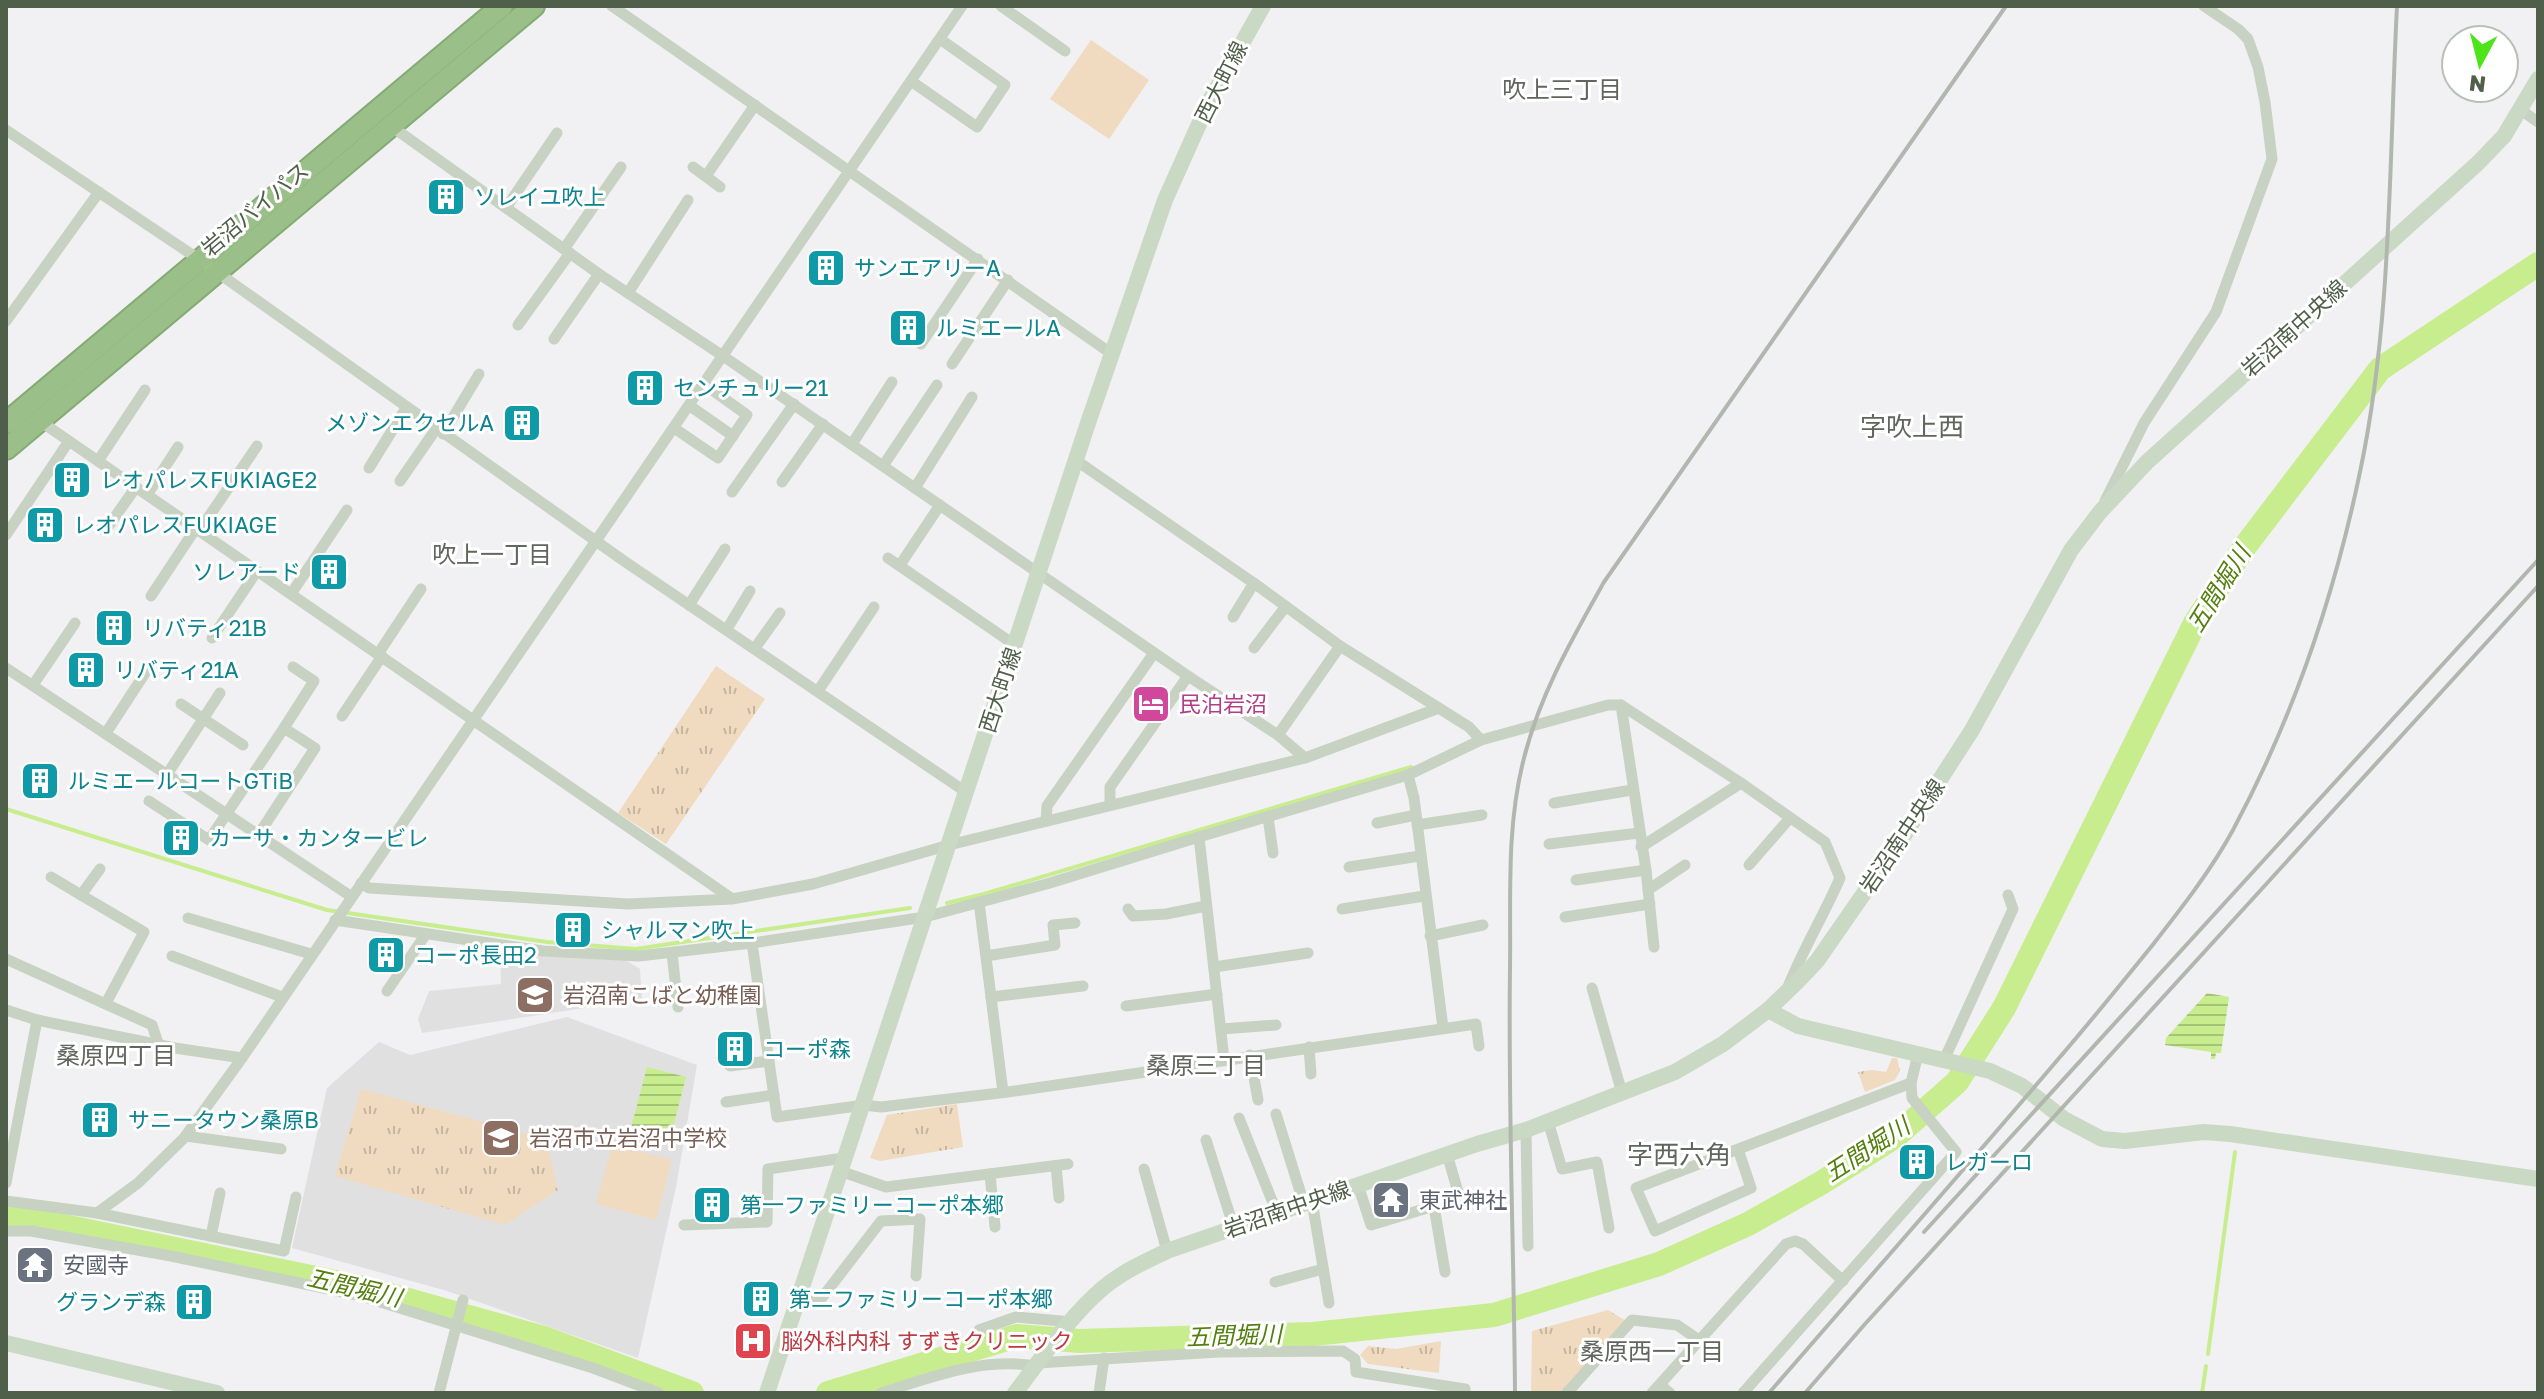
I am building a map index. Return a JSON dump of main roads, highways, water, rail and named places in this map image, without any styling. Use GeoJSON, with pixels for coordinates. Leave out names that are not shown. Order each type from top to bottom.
{"type":"FeatureCollection","features":[{"type":"Feature","properties":{"kind":"highway","name":"岩沼バイパス"},"geometry":{"type":"LineString","coordinates":[[6,449],[502,6]]}},
{"type":"Feature","properties":{"kind":"highway","name":"岩沼バイパス"},"geometry":{"type":"LineString","coordinates":[[10,413],[391,126],[534,6]]}},
{"type":"Feature","properties":{"kind":"waterway","name":"五間堀川"},"geometry":{"type":"LineString","coordinates":[[828,1393],[1017,1336],[1079,1341],[1313,1334],[1494,1315],[1659,1264],[1748,1224],[1896,1136],[1957,1082],[2004,1008],[2195,623],[2243,549],[2380,369],[2538,264]]}},
{"type":"Feature","properties":{"kind":"waterway"},"geometry":{"type":"LineString","coordinates":[[947,903],[1411,767]]}},
{"type":"Feature","properties":{"kind":"waterway"},"geometry":{"type":"LineString","coordinates":[[6,809],[327,910],[547,942],[636,949],[910,908]]}},
{"type":"Feature","properties":{"kind":"waterway"},"geometry":{"type":"LineString","coordinates":[[2208,1354],[2235,1152]]}},
{"type":"Feature","properties":{"kind":"waterway","name":"五間堀川"},"geometry":{"type":"LineString","coordinates":[[6,1218],[30,1219],[369,1289],[544,1338],[692,1393]]}},
{"type":"Feature","properties":{"kind":"waterway"},"geometry":{"type":"LineString","coordinates":[[2202,1393],[2206,1366]]}},
{"type":"Feature","properties":{"kind":"railway"},"geometry":{"type":"LineString","coordinates":[[1515,1393],[1510,1075],[1511,863],[1518,784],[1531,734],[1558,667],[1604,582],[2006,6]]}},
{"type":"Feature","properties":{"kind":"railway"},"geometry":{"type":"LineString","coordinates":[[1769,1393],[2095,1016],[2162,933],[2224,846],[2255,788],[2293,700],[2324,611],[2360,472],[2384,299],[2397,6]]}},
{"type":"Feature","properties":{"kind":"railway"},"geometry":{"type":"LineString","coordinates":[[1924,1232],[2538,560]]}},
{"type":"Feature","properties":{"kind":"railway"},"geometry":{"type":"LineString","coordinates":[[1805,1393],[2538,586]]}},
{"type":"Feature","properties":{"kind":"place","name":"ソレイユ吹上"},"geometry":{"type":"Point","coordinates":[446,197]}},
{"type":"Feature","properties":{"kind":"place","name":"サンエアリーA"},"geometry":{"type":"Point","coordinates":[826,268]}},
{"type":"Feature","properties":{"kind":"place","name":"ルミエールA"},"geometry":{"type":"Point","coordinates":[908,328]}},
{"type":"Feature","properties":{"kind":"place","name":"センチュリー21"},"geometry":{"type":"Point","coordinates":[645,388]}},
{"type":"Feature","properties":{"kind":"place","name":"メゾンエクセルA"},"geometry":{"type":"Point","coordinates":[522,423]}},
{"type":"Feature","properties":{"kind":"place","name":"レオパレスFUKIAGE2"},"geometry":{"type":"Point","coordinates":[72,480]}},
{"type":"Feature","properties":{"kind":"place","name":"レオパレスFUKIAGE"},"geometry":{"type":"Point","coordinates":[45,525]}},
{"type":"Feature","properties":{"kind":"place","name":"ソレアード"},"geometry":{"type":"Point","coordinates":[329,572]}},
{"type":"Feature","properties":{"kind":"place","name":"リバティ21B"},"geometry":{"type":"Point","coordinates":[114,628]}},
{"type":"Feature","properties":{"kind":"place","name":"リバティ21A"},"geometry":{"type":"Point","coordinates":[86,670]}},
{"type":"Feature","properties":{"kind":"place","name":"民泊岩沼"},"geometry":{"type":"Point","coordinates":[1151,704]}},
{"type":"Feature","properties":{"kind":"place","name":"ルミエールコートGTiB"},"geometry":{"type":"Point","coordinates":[40,781]}},
{"type":"Feature","properties":{"kind":"place","name":"カーサ・カンタービレ"},"geometry":{"type":"Point","coordinates":[181,838]}},
{"type":"Feature","properties":{"kind":"place","name":"シャルマン吹上"},"geometry":{"type":"Point","coordinates":[573,930]}},
{"type":"Feature","properties":{"kind":"place","name":"コーポ長田2"},"geometry":{"type":"Point","coordinates":[386,955]}},
{"type":"Feature","properties":{"kind":"place","name":"岩沼南こばと幼稚園"},"geometry":{"type":"Point","coordinates":[535,995]}},
{"type":"Feature","properties":{"kind":"place","name":"コーポ森"},"geometry":{"type":"Point","coordinates":[735,1049]}},
{"type":"Feature","properties":{"kind":"place","name":"サニータウン桑原B"},"geometry":{"type":"Point","coordinates":[100,1120]}},
{"type":"Feature","properties":{"kind":"place","name":"岩沼市立岩沼中学校"},"geometry":{"type":"Point","coordinates":[501,1138]}},
{"type":"Feature","properties":{"kind":"place","name":"レガーロ"},"geometry":{"type":"Point","coordinates":[1917,1162]}},
{"type":"Feature","properties":{"kind":"place","name":"東武神社"},"geometry":{"type":"Point","coordinates":[1391,1200]}},
{"type":"Feature","properties":{"kind":"place","name":"第一ファミリーコーポ本郷"},"geometry":{"type":"Point","coordinates":[712,1205]}},
{"type":"Feature","properties":{"kind":"place","name":"安國寺"},"geometry":{"type":"Point","coordinates":[35,1265]}},
{"type":"Feature","properties":{"kind":"place","name":"第二ファミリーコーポ本郷"},"geometry":{"type":"Point","coordinates":[761,1299]}},
{"type":"Feature","properties":{"kind":"place","name":"グランデ森"},"geometry":{"type":"Point","coordinates":[194,1302]}},
{"type":"Feature","properties":{"kind":"place","name":"脳外科内科 すずきクリニック"},"geometry":{"type":"Point","coordinates":[753,1341]}},
{"type":"Feature","properties":{"kind":"district","name":"吹上三丁目"},"geometry":{"type":"Point","coordinates":[1562,90]}},
{"type":"Feature","properties":{"kind":"district","name":"字吹上西"},"geometry":{"type":"Point","coordinates":[1912,427]}},
{"type":"Feature","properties":{"kind":"district","name":"吹上一丁目"},"geometry":{"type":"Point","coordinates":[492,555]}},
{"type":"Feature","properties":{"kind":"district","name":"桑原四丁目"},"geometry":{"type":"Point","coordinates":[116,1056]}},
{"type":"Feature","properties":{"kind":"district","name":"桑原三丁目"},"geometry":{"type":"Point","coordinates":[1206,1066]}},
{"type":"Feature","properties":{"kind":"district","name":"字西六角"},"geometry":{"type":"Point","coordinates":[1679,1155]}},
{"type":"Feature","properties":{"kind":"district","name":"桑原西一丁目"},"geometry":{"type":"Point","coordinates":[1652,1352]}}]}
